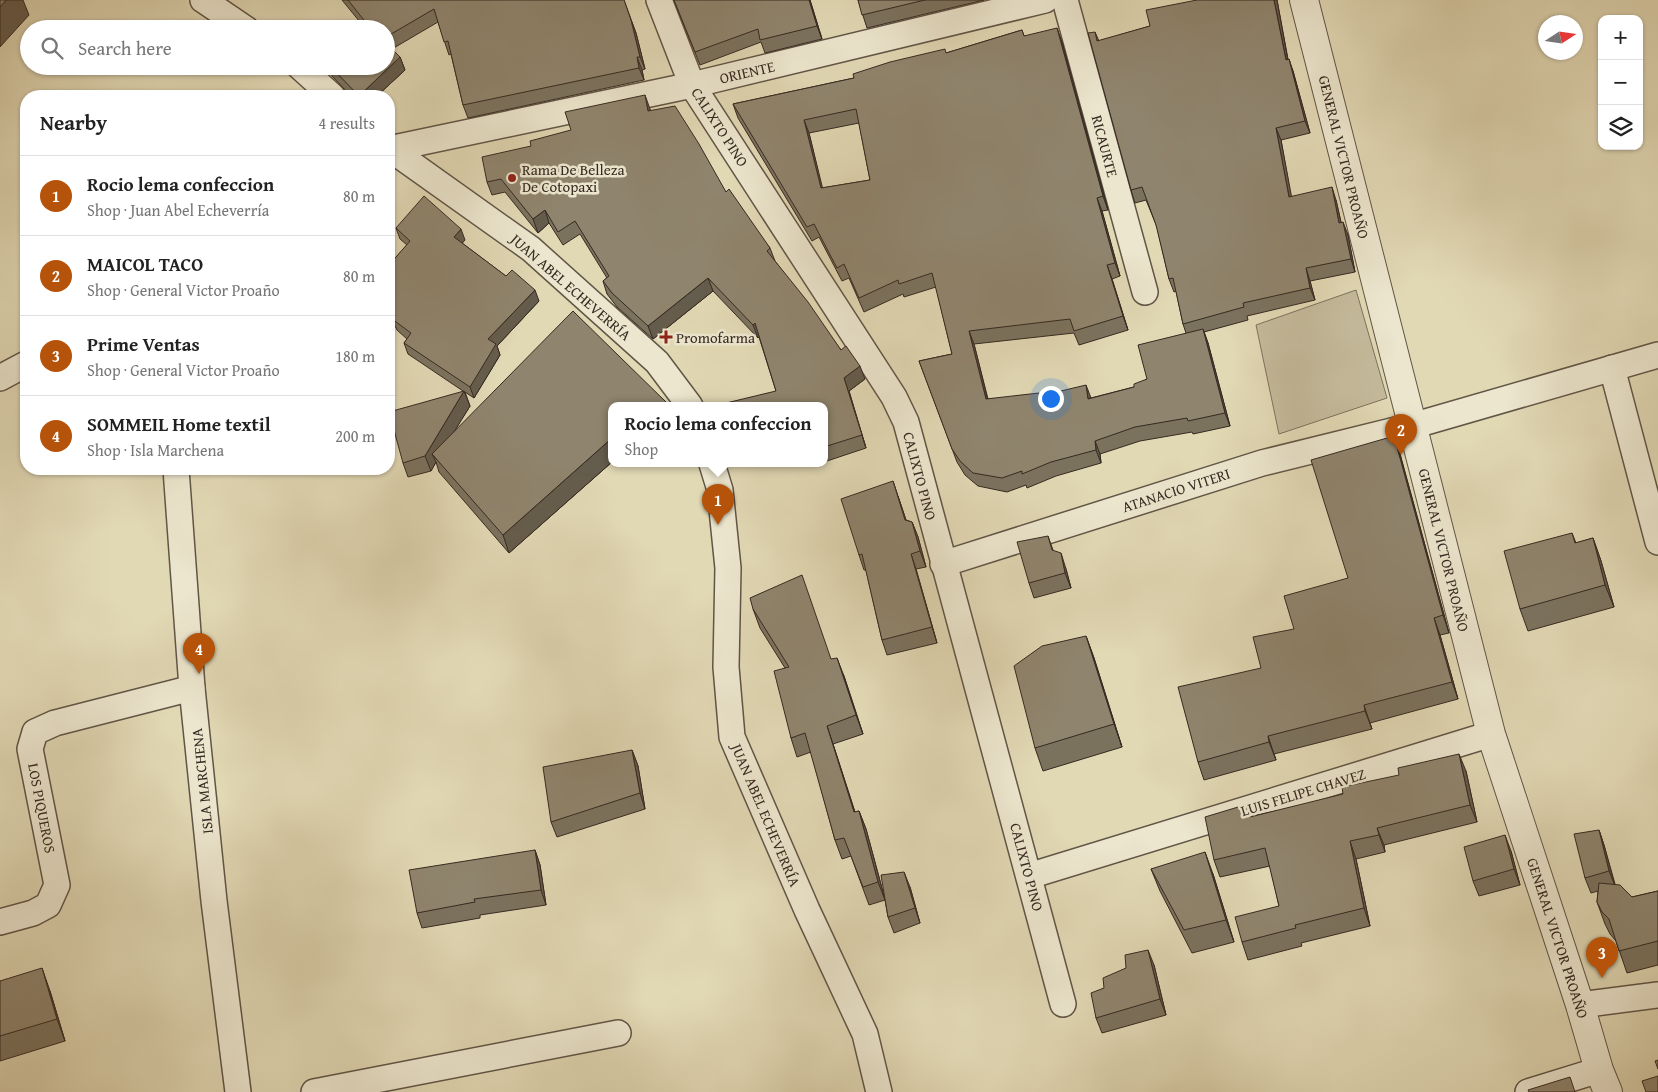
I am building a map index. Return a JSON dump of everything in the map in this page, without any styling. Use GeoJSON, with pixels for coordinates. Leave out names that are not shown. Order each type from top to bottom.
{"type":"FeatureCollection","features":[{"type":"Feature","properties":{"kind":"street"},"geometry":{"type":"LineString","coordinates":[[202,0],[232,20]]}},
{"type":"Feature","properties":{"kind":"street","name":"CALIXTO PINO"},"geometry":{"type":"LineString","coordinates":[[659,0],[692,85],[894,397],[906,422],[1063,1004]]}},
{"type":"Feature","properties":{"kind":"street","name":"ORIENTE"},"geometry":{"type":"LineString","coordinates":[[395,147],[692,85],[1045,0]]}},
{"type":"Feature","properties":{"kind":"street","name":"RICAURTE"},"geometry":{"type":"LineString","coordinates":[[1065,0],[1145,292]]}},
{"type":"Feature","properties":{"kind":"street","name":"GENERAL VICTOR PROAÑO"},"geometry":{"type":"LineString","coordinates":[[1304,0],[1491,734],[1603,1081]]}},
{"type":"Feature","properties":{"kind":"street"},"geometry":{"type":"LineString","coordinates":[[310,75],[326,90]]}},
{"type":"Feature","properties":{"kind":"street","name":"JUAN ABEL ECHEVERRÍA"},"geometry":{"type":"LineString","coordinates":[[395,152],[531,249],[657,362],[687,402]]}},
{"type":"Feature","properties":{"kind":"street","name":"ATANACIO VITERI"},"geometry":{"type":"LineString","coordinates":[[943,564],[1262,463],[1412,426],[1658,355]]}},
{"type":"Feature","properties":{"kind":"street"},"geometry":{"type":"LineString","coordinates":[[0,378],[20,367]]}},
{"type":"Feature","properties":{"kind":"street"},"geometry":{"type":"LineString","coordinates":[[1612,368],[1658,542]]}},
{"type":"Feature","properties":{"kind":"street","name":"JUAN ABEL ECHEVERRÍA"},"geometry":{"type":"LineString","coordinates":[[713,467],[720,490],[728,568],[726,667],[732,737],[806,910],[865,1034],[879,1092]]}},
{"type":"Feature","properties":{"kind":"street","name":"ISLA MARCHENA"},"geometry":{"type":"LineString","coordinates":[[176,475],[192,688],[214,901],[238,1092]]}},
{"type":"Feature","properties":{"kind":"street","name":"LOS PIQUEROS"},"geometry":{"type":"LineString","coordinates":[[0,922],[33,913],[48,905],[58,885],[30,749],[35,732],[55,723],[192,688]]}},
{"type":"Feature","properties":{"kind":"street","name":"LUIS FELIPE CHAVEZ"},"geometry":{"type":"LineString","coordinates":[[1029,876],[1491,734]]}},
{"type":"Feature","properties":{"kind":"street"},"geometry":{"type":"LineString","coordinates":[[1580,1005],[1658,995]]}},
{"type":"Feature","properties":{"kind":"street"},"geometry":{"type":"LineString","coordinates":[[314,1092],[618,1033]]}},
{"type":"Feature","properties":{"kind":"street"},"geometry":{"type":"LineString","coordinates":[[1528,1092],[1603,1081]]}},
{"type":"Feature","properties":{"kind":"shaded area"},"geometry":{"type":"Polygon","coordinates":[[[1356,290],[1387,398],[1279,434],[1256,325],[1356,290]]]}},
{"type":"Feature","properties":{"kind":"building"},"geometry":{"type":"Polygon","coordinates":[[[0,0],[6,0],[0,7],[0,0]]]}},
{"type":"Feature","properties":{"kind":"building"},"geometry":{"type":"Polygon","coordinates":[[[348,0],[624,0],[640,57],[637,57],[639,68],[463,105],[448,41],[444,42],[434,9],[395,32],[395,20],[364,20],[348,0]]]}},
{"type":"Feature","properties":{"kind":"building"},"geometry":{"type":"Polygon","coordinates":[[[674,0],[809,0],[817,26],[760,40],[758,29],[695,52],[674,0]]]}},
{"type":"Feature","properties":{"kind":"building"},"geometry":{"type":"Polygon","coordinates":[[[858,0],[925,0],[862,15],[858,0]]]}},
{"type":"Feature","properties":{"kind":"building"},"geometry":{"type":"Polygon","coordinates":[[[1197,0],[1274,0],[1286,60],[1289,59],[1305,121],[1276,128],[1289,197],[1332,187],[1339,223],[1343,222],[1351,259],[1306,268],[1310,288],[1243,303],[1244,307],[1183,324],[1173,278],[1169,279],[1156,225],[1142,187],[1131,190],[1088,33],[1095,32],[1097,41],[1150,26],[1146,10],[1197,0]]]}},
{"type":"Feature","properties":{"kind":"building"},"geometry":{"type":"Polygon","coordinates":[[[1057,28],[1103,196],[1097,198],[1115,263],[1107,265],[1123,316],[1074,331],[1070,319],[969,331],[986,399],[1039,393],[1040,396],[1086,385],[1088,399],[1134,387],[1134,384],[1147,379],[1138,345],[1203,329],[1225,413],[1188,421],[1187,418],[1135,427],[1095,441],[1096,450],[1051,462],[1022,474],[1022,471],[1002,478],[973,473],[960,461],[952,449],[919,361],[952,354],[932,273],[899,284],[898,280],[859,298],[844,264],[837,268],[814,224],[807,227],[733,104],[854,78],[853,74],[890,62],[945,49],[946,53],[1022,30],[1024,36],[1057,28]],[[856,109],[804,120],[821,188],[870,180],[856,109]]]}},
{"type":"Feature","properties":{"kind":"building"},"geometry":{"type":"Polygon","coordinates":[[[395,52],[400,57],[395,62],[395,52]]]}},
{"type":"Feature","properties":{"kind":"building"},"geometry":{"type":"Polygon","coordinates":[[[339,75],[381,75],[365,90],[353,90],[339,75]]]}},
{"type":"Feature","properties":{"kind":"building"},"geometry":{"type":"Polygon","coordinates":[[[645,95],[648,111],[675,106],[726,192],[729,189],[770,248],[767,251],[808,302],[841,350],[846,346],[860,366],[844,378],[862,435],[828,446],[828,402],[730,402],[776,391],[755,323],[753,325],[708,278],[648,326],[612,293],[603,281],[609,276],[575,221],[558,232],[545,210],[533,219],[501,179],[487,182],[482,157],[531,146],[530,141],[571,130],[565,112],[645,95]]]}},
{"type":"Feature","properties":{"kind":"building"},"geometry":{"type":"Polygon","coordinates":[[[424,196],[461,229],[454,237],[506,276],[512,270],[535,290],[488,339],[496,344],[470,387],[404,343],[411,333],[395,321],[395,258],[410,241],[396,228],[424,196]]]}},
{"type":"Feature","properties":{"kind":"building"},"geometry":{"type":"Polygon","coordinates":[[[573,311],[666,402],[608,402],[608,442],[503,535],[432,454],[573,311]]]}},
{"type":"Feature","properties":{"kind":"building"},"geometry":{"type":"Polygon","coordinates":[[[464,391],[425,456],[403,463],[395,434],[395,410],[464,391]]]}},
{"type":"Feature","properties":{"kind":"building"},"geometry":{"type":"Polygon","coordinates":[[[1394,436],[1443,615],[1434,618],[1452,682],[1364,705],[1365,711],[1268,736],[1269,742],[1198,762],[1178,687],[1261,668],[1253,637],[1294,629],[1284,596],[1348,578],[1311,460],[1394,436]]]}},
{"type":"Feature","properties":{"kind":"building"},"geometry":{"type":"Polygon","coordinates":[[[893,481],[905,520],[912,522],[920,551],[911,554],[932,627],[882,640],[862,554],[859,555],[841,499],[893,481]]]}},
{"type":"Feature","properties":{"kind":"building"},"geometry":{"type":"Polygon","coordinates":[[[1572,533],[1575,543],[1593,538],[1605,585],[1520,609],[1504,551],[1572,533]]]}},
{"type":"Feature","properties":{"kind":"building"},"geometry":{"type":"Polygon","coordinates":[[[1048,536],[1052,550],[1061,553],[1065,573],[1029,583],[1017,542],[1048,536]]]}},
{"type":"Feature","properties":{"kind":"building"},"geometry":{"type":"Polygon","coordinates":[[[802,575],[831,659],[837,658],[856,715],[827,726],[854,812],[859,811],[878,882],[863,887],[844,838],[835,840],[805,733],[791,738],[774,671],[789,667],[753,609],[750,598],[802,575]]]}},
{"type":"Feature","properties":{"kind":"building"},"geometry":{"type":"Polygon","coordinates":[[[1086,636],[1114,724],[1035,748],[1014,666],[1042,646],[1086,636]]]}},
{"type":"Feature","properties":{"kind":"building"},"geometry":{"type":"Polygon","coordinates":[[[632,750],[640,793],[551,822],[543,767],[632,750]]]}},
{"type":"Feature","properties":{"kind":"building"},"geometry":{"type":"Polygon","coordinates":[[[1459,754],[1470,805],[1377,828],[1379,835],[1350,841],[1364,908],[1295,925],[1296,928],[1242,942],[1235,917],[1279,906],[1265,848],[1214,860],[1205,817],[1248,804],[1250,817],[1343,794],[1342,787],[1399,775],[1398,768],[1459,754]]]}},
{"type":"Feature","properties":{"kind":"building"},"geometry":{"type":"Polygon","coordinates":[[[1599,830],[1609,871],[1585,878],[1574,834],[1599,830]]]}},
{"type":"Feature","properties":{"kind":"building"},"geometry":{"type":"Polygon","coordinates":[[[1505,835],[1514,869],[1473,881],[1464,847],[1505,835]]]}},
{"type":"Feature","properties":{"kind":"building"},"geometry":{"type":"Polygon","coordinates":[[[535,850],[541,890],[474,899],[475,902],[417,913],[409,870],[535,850]]]}},
{"type":"Feature","properties":{"kind":"building"},"geometry":{"type":"Polygon","coordinates":[[[1205,852],[1226,920],[1184,930],[1151,869],[1205,852]]]}},
{"type":"Feature","properties":{"kind":"building"},"geometry":{"type":"Polygon","coordinates":[[[904,872],[915,908],[888,917],[881,875],[904,872]]]}},
{"type":"Feature","properties":{"kind":"building"},"geometry":{"type":"Polygon","coordinates":[[[1599,883],[1620,885],[1632,897],[1658,891],[1658,941],[1619,951],[1609,919],[1602,912],[1597,902],[1599,883]]]}},
{"type":"Feature","properties":{"kind":"building"},"geometry":{"type":"Polygon","coordinates":[[[1148,950],[1160,999],[1096,1018],[1091,993],[1104,988],[1103,978],[1126,968],[1125,955],[1148,950]]]}},
{"type":"Feature","properties":{"kind":"building"},"geometry":{"type":"Polygon","coordinates":[[[42,968],[57,1019],[0,1036],[0,981],[42,968]]]}},
{"type":"Feature","properties":{"kind":"building"},"geometry":{"type":"Polygon","coordinates":[[[1658,1076],[1658,1092],[1646,1092],[1642,1081],[1658,1076]]]}},
{"type":"Feature","properties":{"kind":"building"},"geometry":{"type":"Polygon","coordinates":[[[1570,1077],[1575,1092],[1529,1092],[1528,1090],[1570,1077]]]}},
{"type":"Feature","properties":{"kind":"place","name":"Rama De Belleza De Cotopaxi"},"geometry":{"type":"Point","coordinates":[512,178]}},
{"type":"Feature","properties":{"kind":"place","name":"Promofarma"},"geometry":{"type":"Point","coordinates":[666,337]}},
{"type":"Feature","properties":{"kind":"place","name":"MAICOL TACO"},"geometry":{"type":"Point","coordinates":[1401,455]}},
{"type":"Feature","properties":{"kind":"place","name":"Rocio lema confeccion"},"geometry":{"type":"Point","coordinates":[718,525]}},
{"type":"Feature","properties":{"kind":"place","name":"SOMMEIL Home textil"},"geometry":{"type":"Point","coordinates":[199,674]}},
{"type":"Feature","properties":{"kind":"place","name":"Prime Ventas"},"geometry":{"type":"Point","coordinates":[1602,978]}}]}
